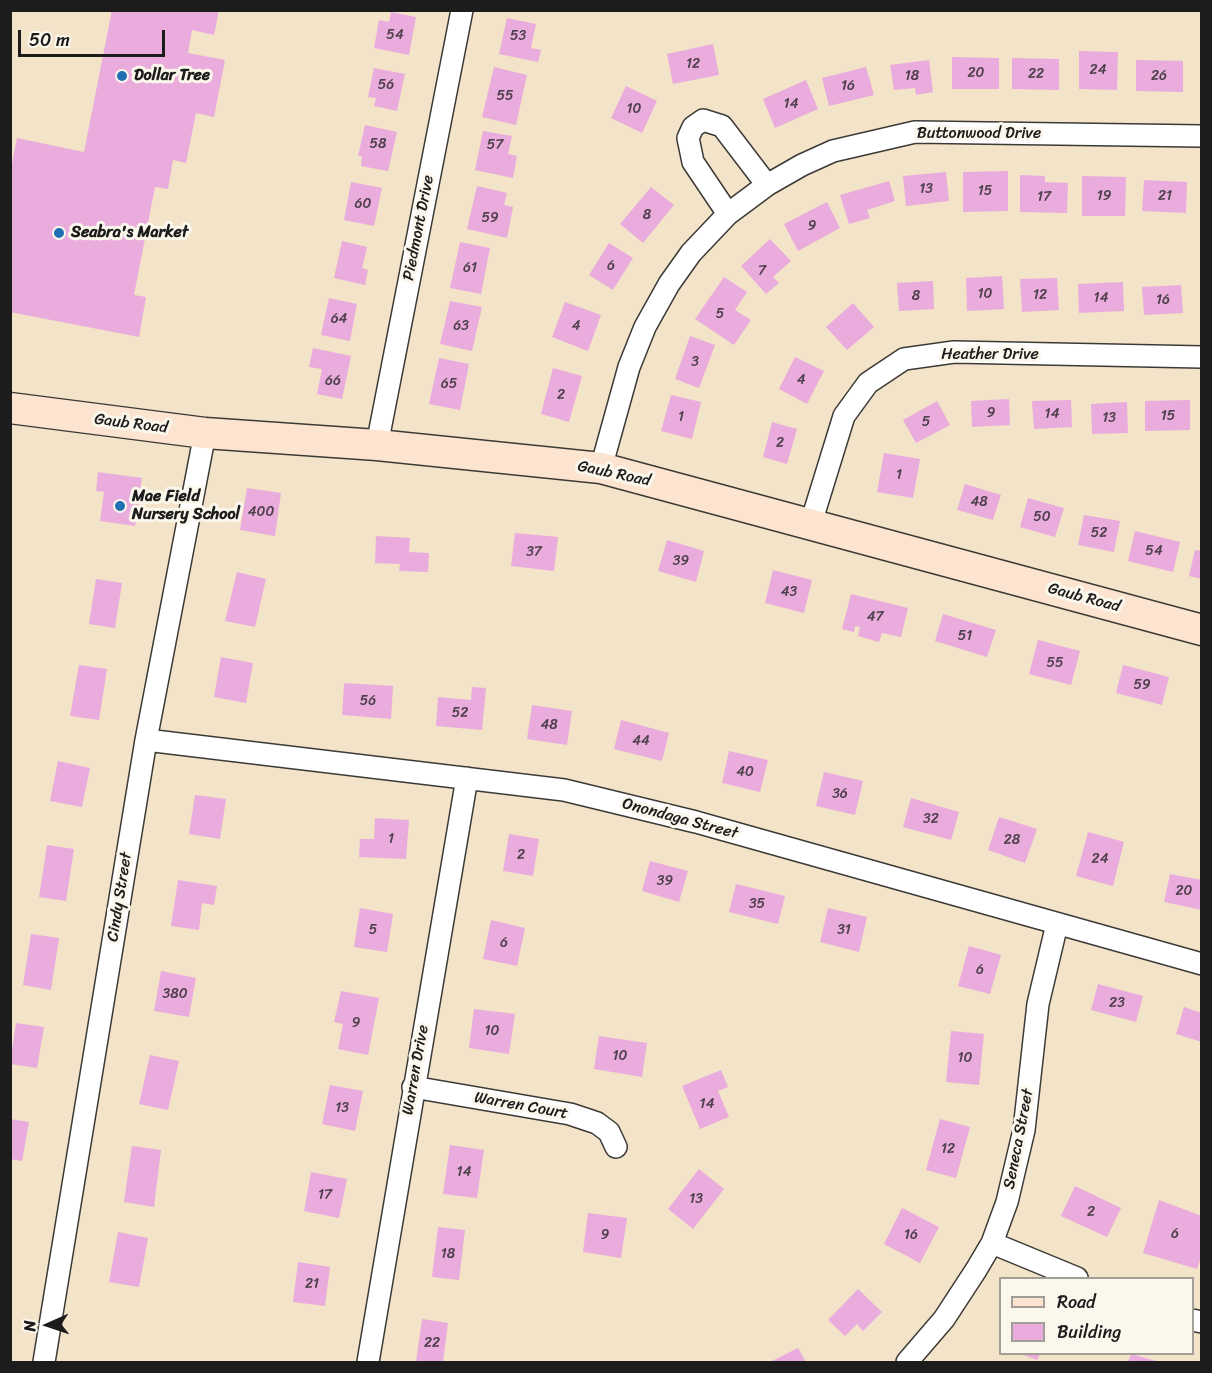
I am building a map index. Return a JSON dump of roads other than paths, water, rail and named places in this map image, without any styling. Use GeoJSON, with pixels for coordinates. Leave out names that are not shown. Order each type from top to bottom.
{"type":"FeatureCollection","features":[{"type":"Feature","properties":{"kind":"street","name":"Piedmont Drive"},"geometry":{"type":"LineString","coordinates":[[377,445],[462,10]]}},
{"type":"Feature","properties":{"kind":"street"},"geometry":{"type":"LineString","coordinates":[[728,214],[693,162],[688,138],[693,127],[703,120],[722,126],[767,185]]}},
{"type":"Feature","properties":{"kind":"street","name":"Buttonwood Drive"},"geometry":{"type":"LineString","coordinates":[[601,468],[629,367],[645,327],[690,253],[728,214],[767,185],[802,165],[833,151],[915,132],[1202,136]]}},
{"type":"Feature","properties":{"kind":"street","name":"Heather Drive"},"geometry":{"type":"LineString","coordinates":[[811,523],[844,416],[867,383],[904,359],[954,352],[1202,357]]}},
{"type":"Feature","properties":{"kind":"street","name":"Gaub Road"},"geometry":{"type":"LineString","coordinates":[[10,408],[205,432],[377,445],[601,468],[1202,630]]}},
{"type":"Feature","properties":{"kind":"street","name":"Cindy Street"},"geometry":{"type":"LineString","coordinates":[[44,1362],[146,740],[205,432]]}},
{"type":"Feature","properties":{"kind":"street","name":"Onondaga Street"},"geometry":{"type":"LineString","coordinates":[[146,740],[564,790],[696,822],[1202,963]]}},
{"type":"Feature","properties":{"kind":"street","name":"Warren Drive"},"geometry":{"type":"LineString","coordinates":[[368,1362],[467,778]]}},
{"type":"Feature","properties":{"kind":"street","name":"Seneca Street"},"geometry":{"type":"LineString","coordinates":[[907,1362],[944,1319],[992,1243],[1019,1160],[1028,1105],[1038,1004],[1057,924]]}},
{"type":"Feature","properties":{"kind":"street","name":"Warren Court"},"geometry":{"type":"LineString","coordinates":[[413,1087],[570,1114],[597,1123],[609,1132],[616,1147]]}},
{"type":"Feature","properties":{"kind":"street"},"geometry":{"type":"LineString","coordinates":[[992,1243],[1075,1277]]}},
{"type":"Feature","properties":{"kind":"place","name":"Dollar Tree"},"geometry":{"type":"Point","coordinates":[122,76]}},
{"type":"Feature","properties":{"kind":"place","name":"Seabra's Market"},"geometry":{"type":"Point","coordinates":[59,233]}},
{"type":"Feature","properties":{"kind":"place","name":"Mae Field Nursery School"},"geometry":{"type":"Point","coordinates":[120,506]}}]}
